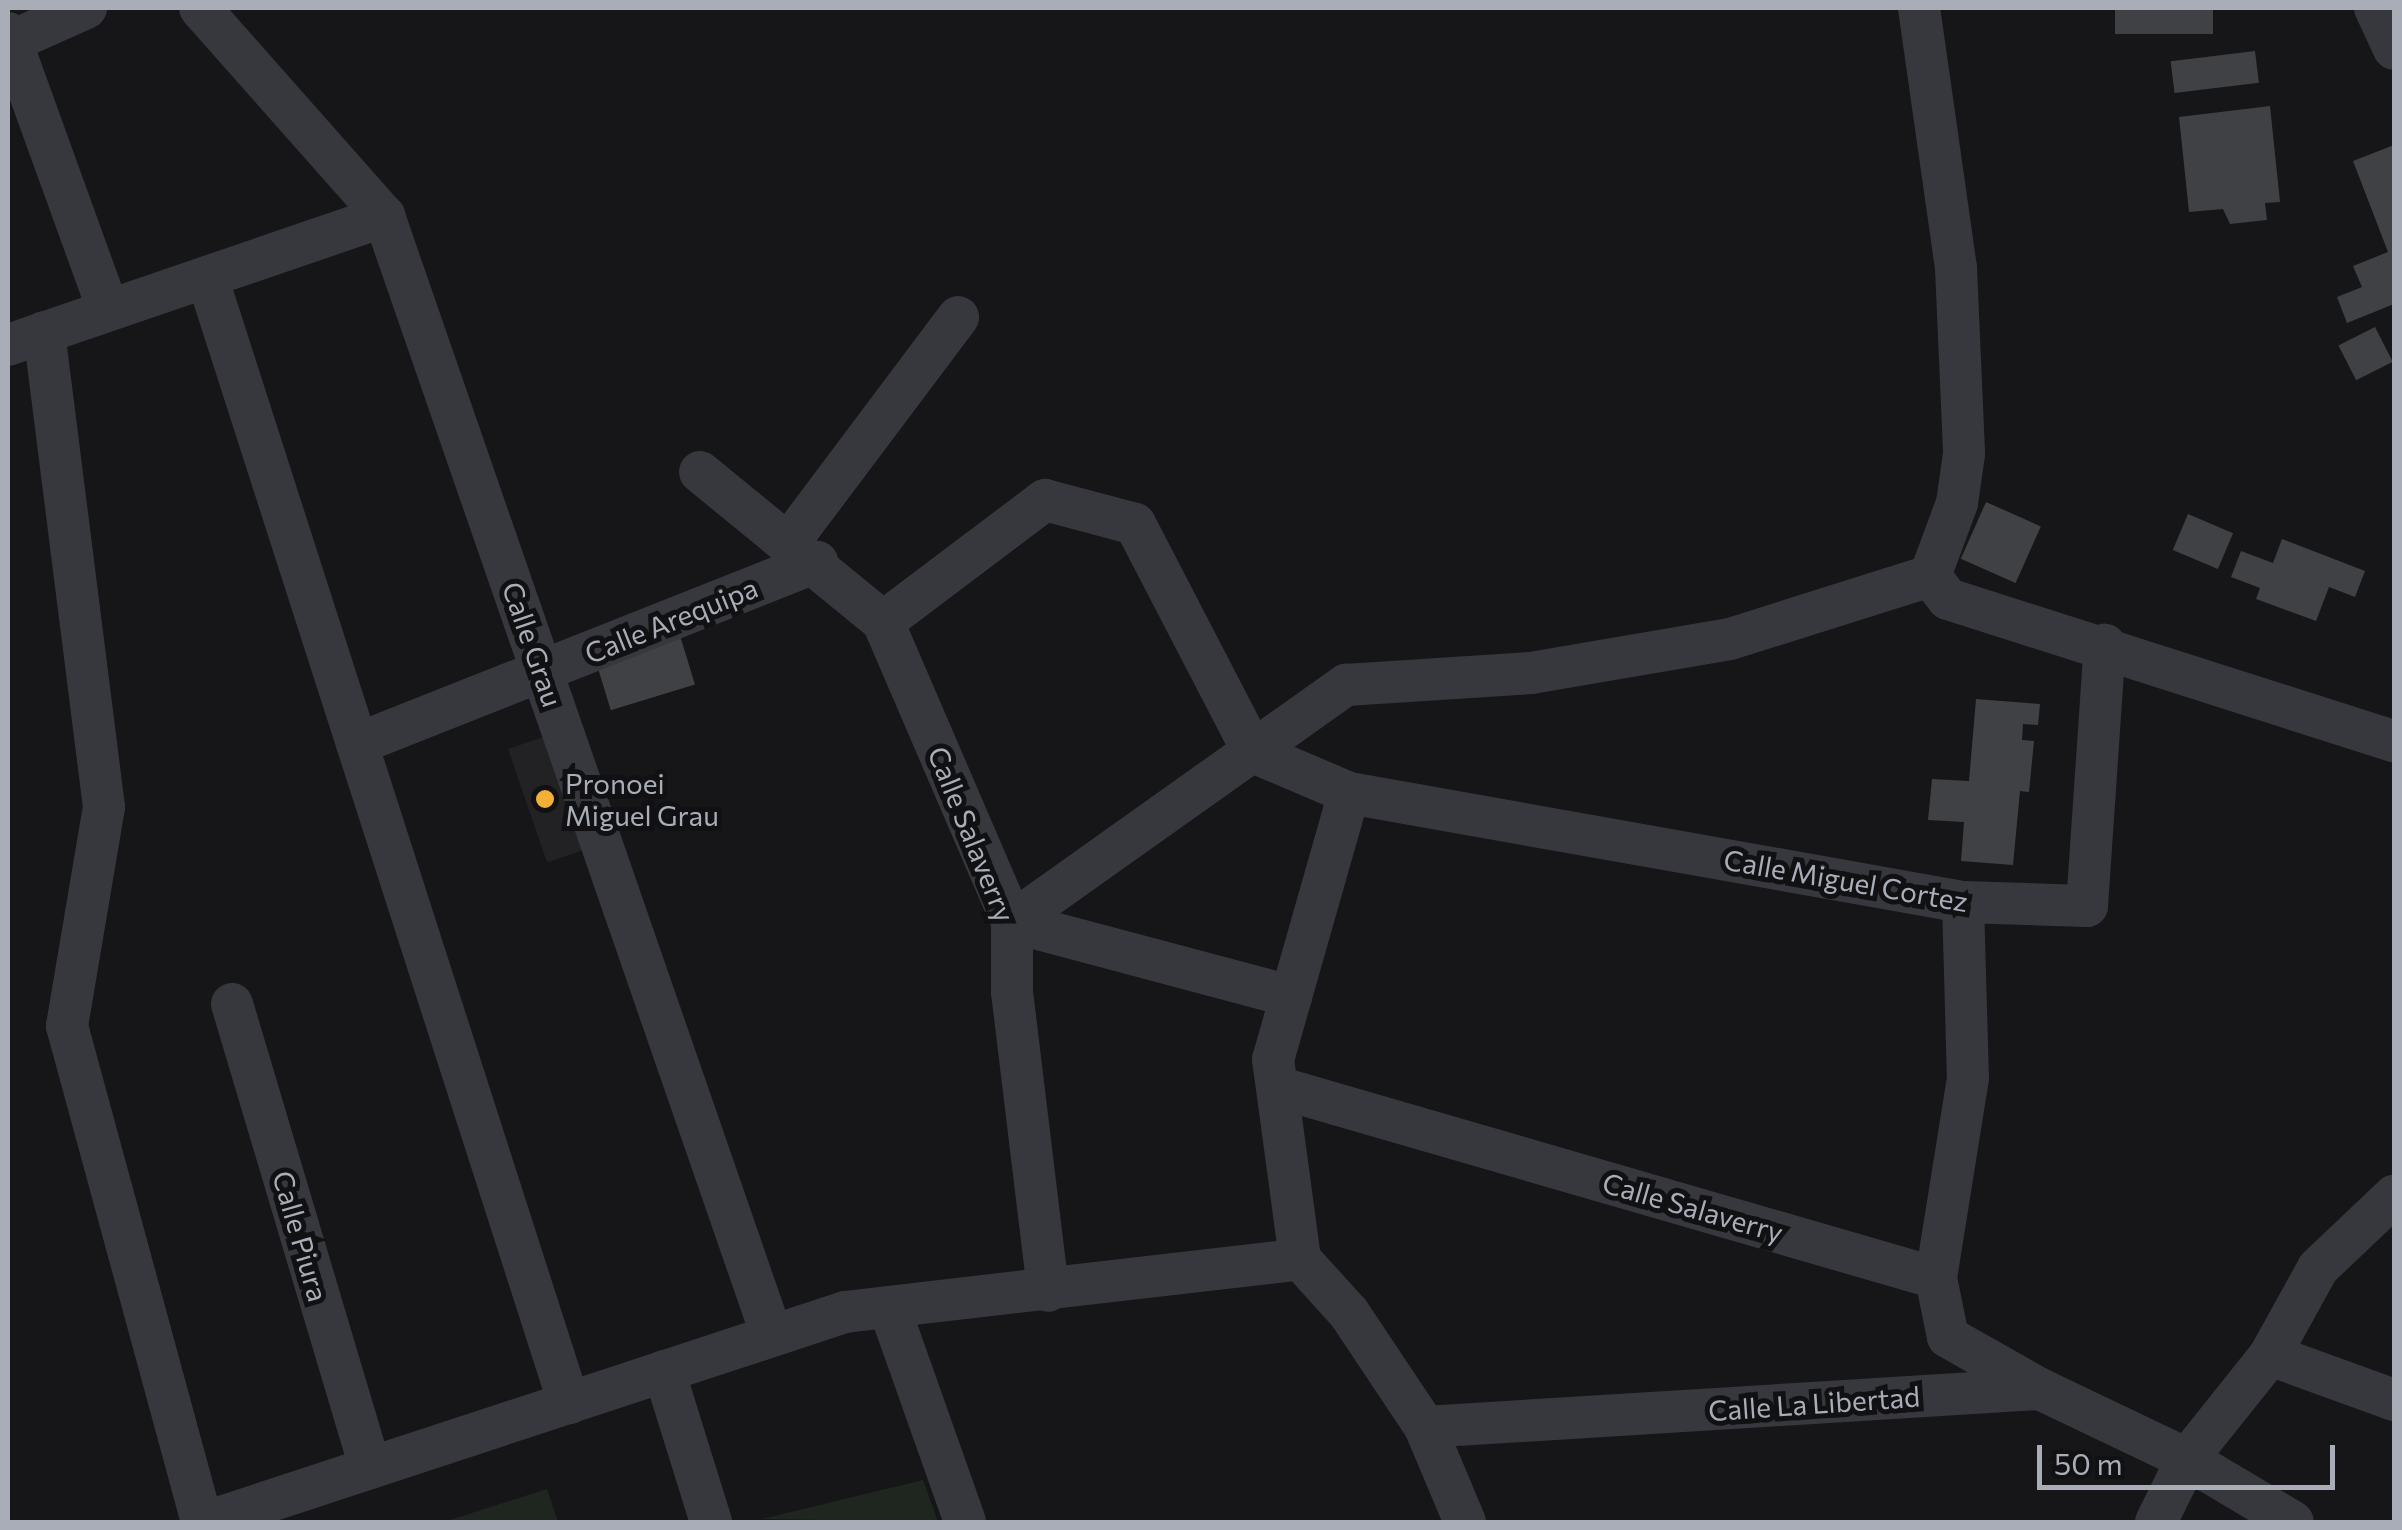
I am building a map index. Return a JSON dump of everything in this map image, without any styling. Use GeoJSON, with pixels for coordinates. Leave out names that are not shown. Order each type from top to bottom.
{"type":"FeatureCollection","features":[{"type":"Feature","properties":{"kind":"street"},"geometry":{"type":"LineString","coordinates":[[86,8],[10,37],[108,310]]}},
{"type":"Feature","properties":{"kind":"street","name":"Calle Grau"},"geometry":{"type":"LineString","coordinates":[[200,8],[384,216],[772,1336]]}},
{"type":"Feature","properties":{"kind":"street"},"geometry":{"type":"LineString","coordinates":[[1920,8],[1956,268],[1964,454],[1958,503],[1930,576]]}},
{"type":"Feature","properties":{"kind":"street"},"geometry":{"type":"LineString","coordinates":[[384,216],[26,338],[104,808],[67,1026],[204,1522],[845,1312],[1048,1291],[1300,1258]]}},
{"type":"Feature","properties":{"kind":"street"},"geometry":{"type":"LineString","coordinates":[[207,277],[570,1402]]}},
{"type":"Feature","properties":{"kind":"street"},"geometry":{"type":"LineString","coordinates":[[804,552],[958,317]]}},
{"type":"Feature","properties":{"kind":"street","name":"Calle Salaverry"},"geometry":{"type":"LineString","coordinates":[[700,472],[804,552],[883,622],[1012,922],[1012,992],[1048,1291]]}},
{"type":"Feature","properties":{"kind":"street"},"geometry":{"type":"LineString","coordinates":[[883,622],[1045,500],[1134,524],[1253,752]]}},
{"type":"Feature","properties":{"kind":"street","name":"Calle Arequipa"},"geometry":{"type":"LineString","coordinates":[[357,744],[542,671],[804,552]]}},
{"type":"Feature","properties":{"kind":"street"},"geometry":{"type":"LineString","coordinates":[[1930,576],[1948,599],[2394,740]]}},
{"type":"Feature","properties":{"kind":"street"},"geometry":{"type":"LineString","coordinates":[[1012,922],[1346,686],[1531,674],[1730,640],[1930,576]]}},
{"type":"Feature","properties":{"kind":"street","name":"Calle Miguel Cortez"},"geometry":{"type":"LineString","coordinates":[[1253,752],[1349,793],[1963,902],[2087,906],[2105,646]]}},
{"type":"Feature","properties":{"kind":"street"},"geometry":{"type":"LineString","coordinates":[[1349,793],[1273,1059],[1300,1258],[1349,1313],[1425,1427],[1464,1522]]}},
{"type":"Feature","properties":{"kind":"street"},"geometry":{"type":"LineString","coordinates":[[1963,902],[1968,1078],[1936,1278],[1948,1337],[2040,1389]]}},
{"type":"Feature","properties":{"kind":"street"},"geometry":{"type":"LineString","coordinates":[[1012,922],[1291,996]]}},
{"type":"Feature","properties":{"kind":"street","name":"Calle Piura"},"geometry":{"type":"LineString","coordinates":[[232,1004],[370,1468]]}},
{"type":"Feature","properties":{"kind":"street","name":"Calle Salaverry"},"geometry":{"type":"LineString","coordinates":[[1277,1087],[1936,1278]]}},
{"type":"Feature","properties":{"kind":"street"},"geometry":{"type":"LineString","coordinates":[[2156,1522],[2187,1458],[2270,1354],[2318,1268],[2394,1196]]}},
{"type":"Feature","properties":{"kind":"street"},"geometry":{"type":"LineString","coordinates":[[889,1307],[966,1522]]}},
{"type":"Feature","properties":{"kind":"street"},"geometry":{"type":"LineString","coordinates":[[2270,1354],[2394,1400]]}},
{"type":"Feature","properties":{"kind":"street"},"geometry":{"type":"LineString","coordinates":[[664,1371],[711,1522]]}},
{"type":"Feature","properties":{"kind":"street","name":"Calle La Libertad"},"geometry":{"type":"LineString","coordinates":[[1425,1427],[2040,1389],[2187,1458]]}},
{"type":"Feature","properties":{"kind":"street"},"geometry":{"type":"LineString","coordinates":[[2187,1458],[2293,1522]]}},
{"type":"Feature","properties":{"kind":"shaded area","name":"Pronoei Miguel Grau"},"geometry":{"type":"Polygon","coordinates":[[[543,737],[582,850],[547,863],[508,749],[543,737]]]}},
{"type":"Feature","properties":{"kind":"shaded area"},"geometry":{"type":"Polygon","coordinates":[[[923,1480],[938,1522],[762,1519],[923,1480]]]}},
{"type":"Feature","properties":{"kind":"shaded area"},"geometry":{"type":"Polygon","coordinates":[[[547,1489],[558,1522],[444,1522],[547,1489]]]}},
{"type":"Feature","properties":{"kind":"building"},"geometry":{"type":"Polygon","coordinates":[[[2115,8],[2213,8],[2213,34],[2115,34],[2115,8]]]}},
{"type":"Feature","properties":{"kind":"building"},"geometry":{"type":"Polygon","coordinates":[[[2255,51],[2259,83],[2175,93],[2171,61],[2255,51]]]}},
{"type":"Feature","properties":{"kind":"building"},"geometry":{"type":"Polygon","coordinates":[[[2270,106],[2280,202],[2265,203],[2267,220],[2230,224],[2223,209],[2189,212],[2179,117],[2270,106]]]}},
{"type":"Feature","properties":{"kind":"building"},"geometry":{"type":"Polygon","coordinates":[[[2394,145],[2394,304],[2347,323],[2337,297],[2362,287],[2353,266],[2388,252],[2353,161],[2394,145]]]}},
{"type":"Feature","properties":{"kind":"building"},"geometry":{"type":"Polygon","coordinates":[[[2375,327],[2393,362],[2356,380],[2338,346],[2375,327]]]}},
{"type":"Feature","properties":{"kind":"building"},"geometry":{"type":"Polygon","coordinates":[[[1986,502],[2041,526],[2016,583],[1961,559],[1986,502]]]}},
{"type":"Feature","properties":{"kind":"building"},"geometry":{"type":"Polygon","coordinates":[[[2188,514],[2233,533],[2218,569],[2173,550],[2188,514]]]}},
{"type":"Feature","properties":{"kind":"building"},"geometry":{"type":"Polygon","coordinates":[[[2282,539],[2365,571],[2355,597],[2329,587],[2316,621],[2256,599],[2260,588],[2231,577],[2241,551],[2273,563],[2282,539]]]}},
{"type":"Feature","properties":{"kind":"building"},"geometry":{"type":"Polygon","coordinates":[[[678,629],[695,684],[611,710],[594,655],[678,629]]]}},
{"type":"Feature","properties":{"kind":"building"},"geometry":{"type":"Polygon","coordinates":[[[1976,699],[2040,704],[2038,725],[2023,724],[2022,740],[2034,741],[2029,792],[2020,791],[2013,865],[1961,861],[1964,822],[1928,820],[1932,779],[1969,781],[1976,699]]]}},
{"type":"Feature","properties":{"kind":"place","name":"Pronoei Miguel Grau"},"geometry":{"type":"Point","coordinates":[545,799]}}]}
